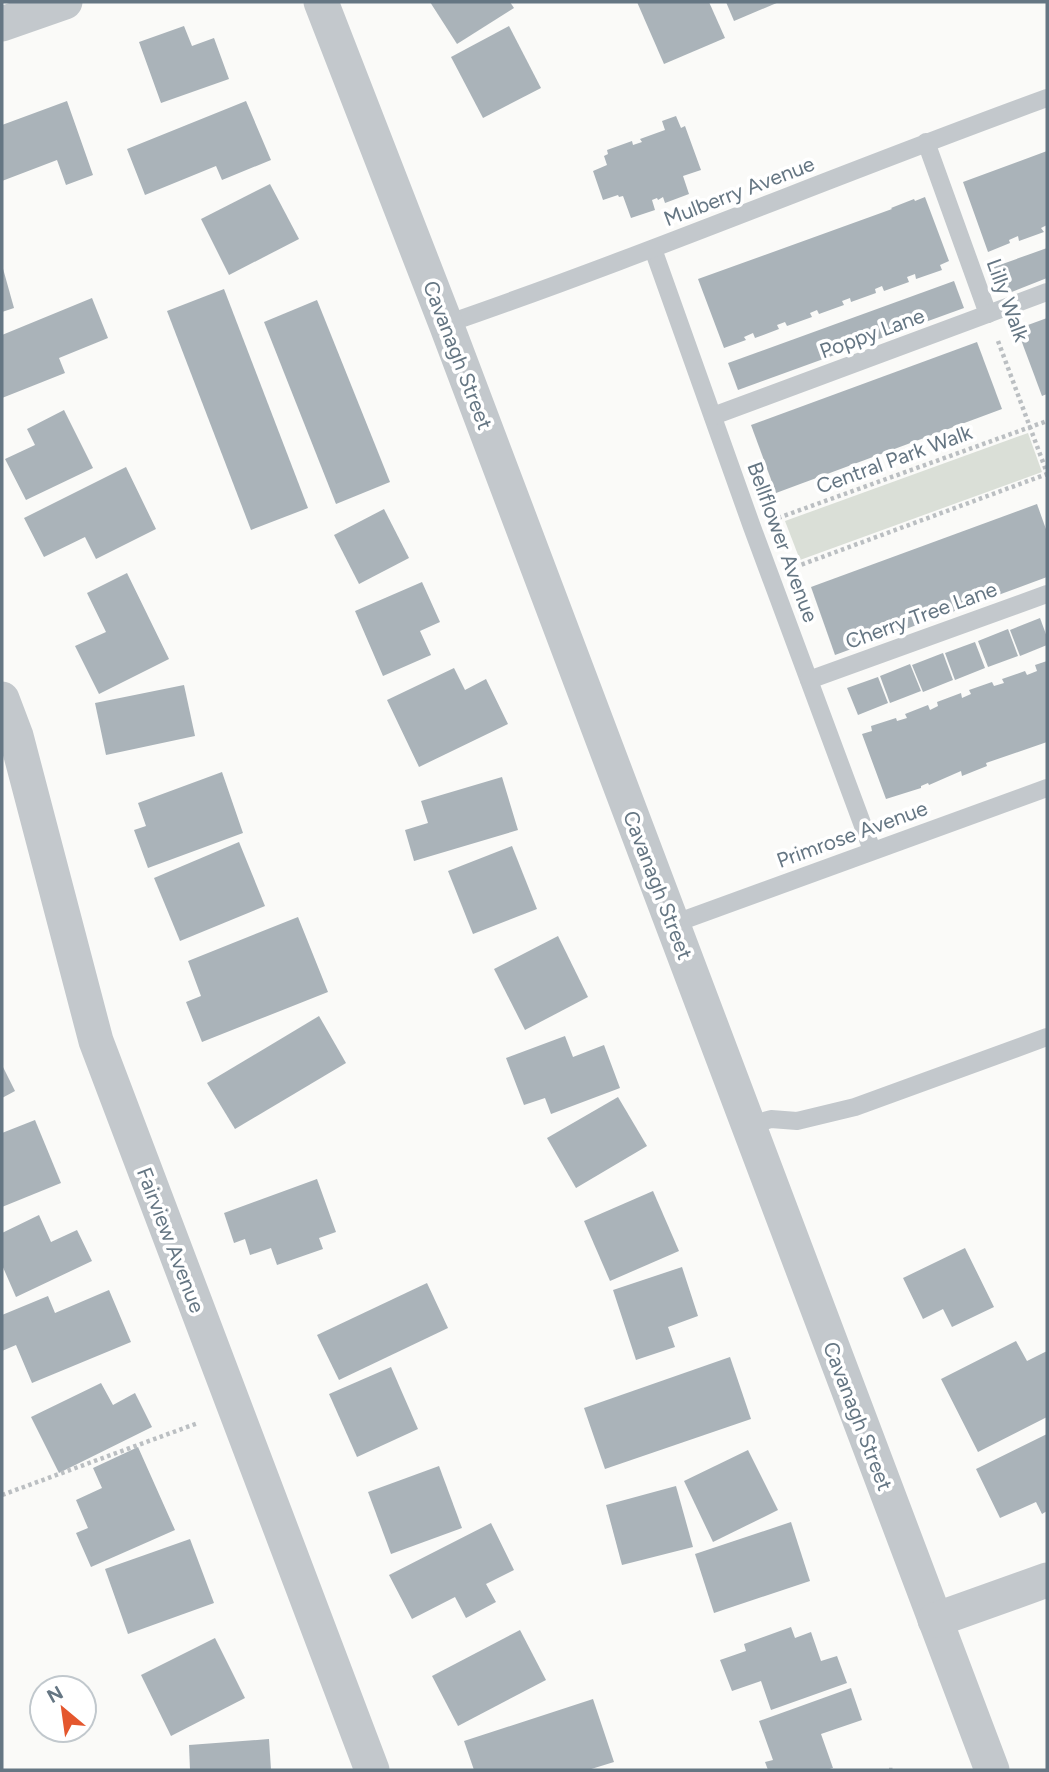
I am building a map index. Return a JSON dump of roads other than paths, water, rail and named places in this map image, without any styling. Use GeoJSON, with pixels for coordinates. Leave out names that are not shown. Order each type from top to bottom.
{"type":"FeatureCollection","features":[{"type":"Feature","properties":{"kind":"street"},"geometry":{"type":"LineString","coordinates":[[2,24],[65,2]]}},
{"type":"Feature","properties":{"kind":"street","name":"Cavanagh Street"},"geometry":{"type":"LineString","coordinates":[[321,2],[446,324],[992,1770]]}},
{"type":"Feature","properties":{"kind":"street","name":"Fairview Avenue"},"geometry":{"type":"LineString","coordinates":[[2,699],[16,736],[96,1041],[372,1770]]}},
{"type":"Feature","properties":{"kind":"street"},"geometry":{"type":"LineString","coordinates":[[935,1620],[1047,1580]]}},
{"type":"Feature","properties":{"kind":"lane","name":"Mulberry Avenue"},"geometry":{"type":"LineString","coordinates":[[446,324],[1047,98]]}},
{"type":"Feature","properties":{"kind":"lane","name":"Lilly Walk"},"geometry":{"type":"LineString","coordinates":[[926,142],[988,314]]}},
{"type":"Feature","properties":{"kind":"lane","name":"Bellflower Avenue"},"geometry":{"type":"LineString","coordinates":[[653,248],[752,527],[872,850]]}},
{"type":"Feature","properties":{"kind":"lane","name":"Poppy Lane"},"geometry":{"type":"LineString","coordinates":[[713,416],[1047,292]]}},
{"type":"Feature","properties":{"kind":"lane","name":"Cherry Tree Lane"},"geometry":{"type":"LineString","coordinates":[[809,680],[1047,593]]}},
{"type":"Feature","properties":{"kind":"lane","name":"Primrose Avenue"},"geometry":{"type":"LineString","coordinates":[[673,923],[1047,788]]}},
{"type":"Feature","properties":{"kind":"lane"},"geometry":{"type":"LineString","coordinates":[[747,1126],[772,1119],[797,1121],[855,1107],[1047,1037]]}}]}
